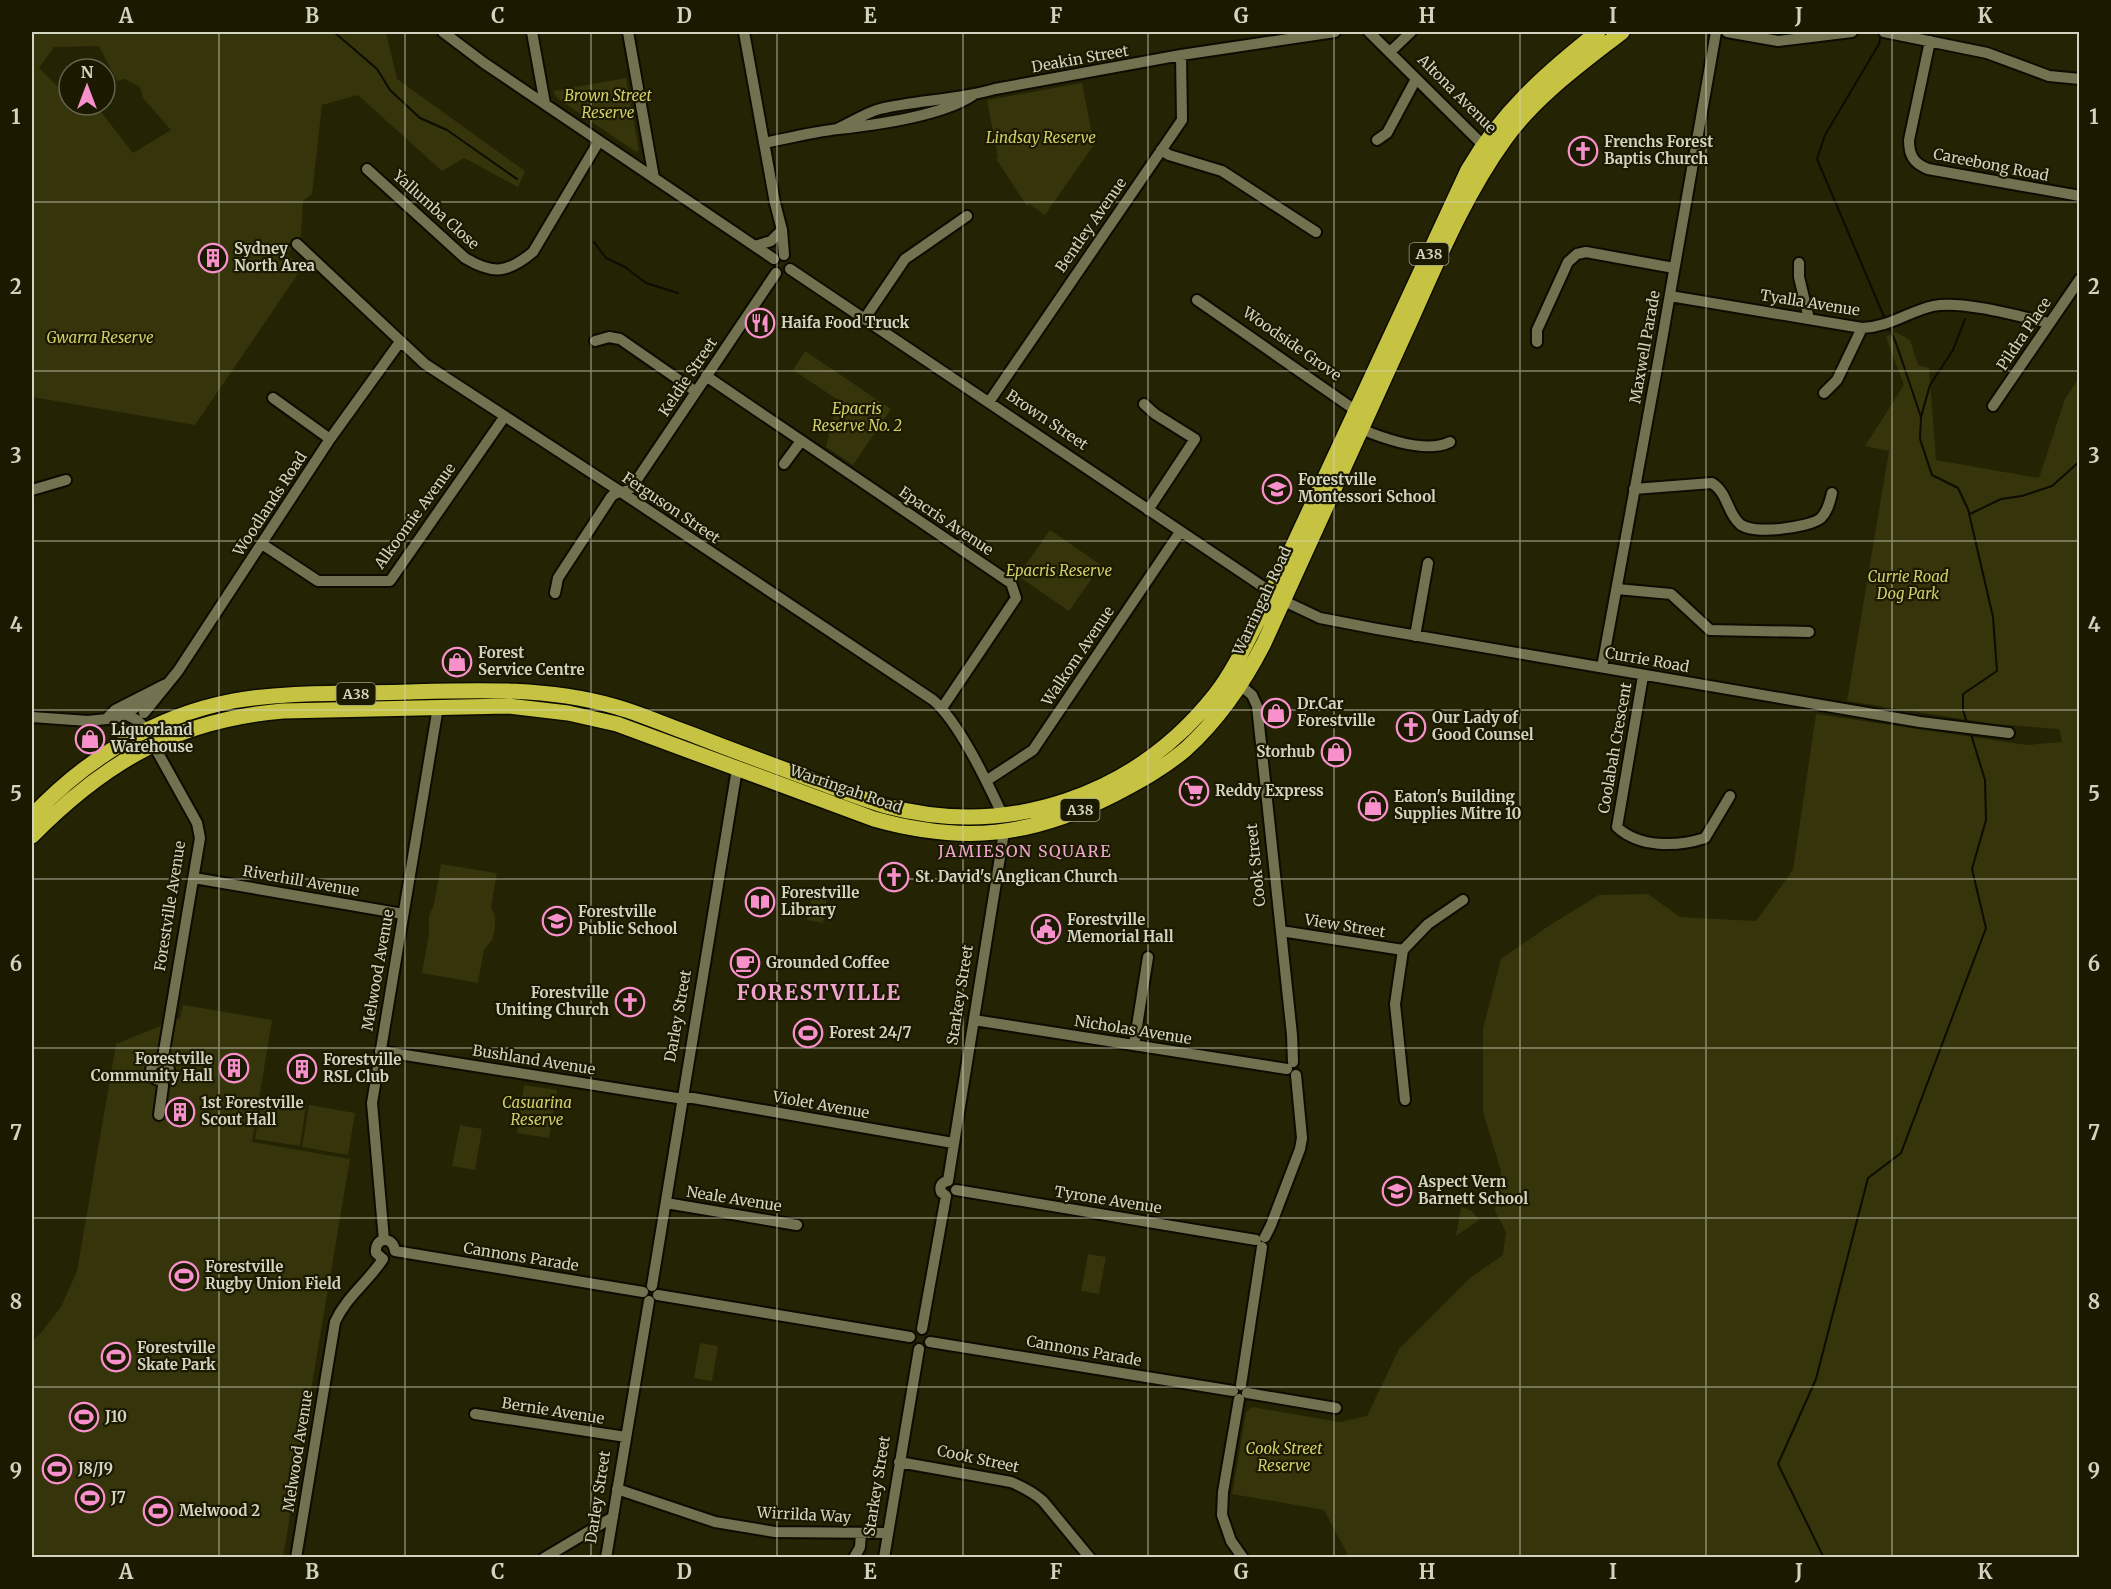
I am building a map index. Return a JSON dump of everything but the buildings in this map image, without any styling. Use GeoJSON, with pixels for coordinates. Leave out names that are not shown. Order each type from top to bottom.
{"type":"FeatureCollection","features":[{"type":"Feature","properties":{"kind":"highway","name":"Warringah Road"},"geometry":{"type":"LineString","coordinates":[[32,816],[56,790],[104,754],[150,737],[203,724],[257,713],[301,710],[508,706],[568,713],[617,724],[874,819],[902,827],[937,833],[1004,832],[1024,829],[1091,806],[1150,775],[1186,749],[1212,722],[1277,597],[1358,420],[1454,199],[1483,145],[1533,85],[1598,32]]}},
{"type":"Feature","properties":{"kind":"highway","name":"Warringah Road"},"geometry":{"type":"LineString","coordinates":[[1358,420],[1464,209],[1493,158],[1521,120],[1542,99],[1622,32]]}},
{"type":"Feature","properties":{"kind":"highway","name":"Altona Avenue"},"geometry":{"type":"LineString","coordinates":[[1483,145],[1493,158]]}},
{"type":"Feature","properties":{"kind":"highway","name":"Warringah Road"},"geometry":{"type":"LineString","coordinates":[[32,836],[62,805],[125,759],[164,722],[208,707],[260,698],[294,695],[503,690],[552,694],[613,706],[886,806],[942,817],[1003,816],[1076,798],[1136,768],[1162,748],[1235,680]]}},
{"type":"Feature","properties":{"kind":"highway","name":"Darley Street"},"geometry":{"type":"LineString","coordinates":[[737,769],[741,753]]}},
{"type":"Feature","properties":{"kind":"highway","name":"Starkey Street"},"geometry":{"type":"LineString","coordinates":[[1003,816],[1004,832]]}},
{"type":"Feature","properties":{"kind":"street"},"geometry":{"type":"LineString","coordinates":[[443,32],[484,63],[755,246],[779,257],[790,260],[790,270],[783,274],[776,273],[772,265],[779,257],[782,230],[744,32]]}},
{"type":"Feature","properties":{"kind":"street"},"geometry":{"type":"LineString","coordinates":[[532,32],[545,104]]}},
{"type":"Feature","properties":{"kind":"street"},"geometry":{"type":"LineString","coordinates":[[628,32],[654,178]]}},
{"type":"Feature","properties":{"kind":"street","name":"Deakin Street"},"geometry":{"type":"LineString","coordinates":[[764,143],[837,129],[877,110],[957,95],[973,95],[995,88],[1181,55],[1335,32]]}},
{"type":"Feature","properties":{"kind":"street","name":"Altona Avenue"},"geometry":{"type":"LineString","coordinates":[[1370,32],[1483,145]]}},
{"type":"Feature","properties":{"kind":"street"},"geometry":{"type":"LineString","coordinates":[[1390,52],[1412,32]]}},
{"type":"Feature","properties":{"kind":"street","name":"Maxwell Parade"},"geometry":{"type":"LineString","coordinates":[[1602,667],[1716,32]]}},
{"type":"Feature","properties":{"kind":"street"},"geometry":{"type":"LineString","coordinates":[[1727,32],[1778,41],[1852,32]]}},
{"type":"Feature","properties":{"kind":"street"},"geometry":{"type":"LineString","coordinates":[[1884,32],[1987,53],[2049,76],[2079,79]]}},
{"type":"Feature","properties":{"kind":"street","name":"Careebong Road"},"geometry":{"type":"LineString","coordinates":[[1930,41],[1909,140],[1910,154],[1914,161],[1928,169],[2079,196]]}},
{"type":"Feature","properties":{"kind":"street","name":"Bentley Avenue"},"geometry":{"type":"LineString","coordinates":[[989,402],[1182,120],[1181,55]]}},
{"type":"Feature","properties":{"kind":"street"},"geometry":{"type":"LineString","coordinates":[[1377,140],[1388,133],[1416,80]]}},
{"type":"Feature","properties":{"kind":"street","name":"Yallumba Close"},"geometry":{"type":"LineString","coordinates":[[367,169],[465,258],[481,268],[502,270],[518,265],[533,252],[598,141]]}},
{"type":"Feature","properties":{"kind":"street"},"geometry":{"type":"LineString","coordinates":[[1161,150],[1169,155],[1222,171],[1317,232]]}},
{"type":"Feature","properties":{"kind":"street"},"geometry":{"type":"LineString","coordinates":[[865,318],[905,259],[967,216]]}},
{"type":"Feature","properties":{"kind":"street"},"geometry":{"type":"LineString","coordinates":[[755,246],[771,241],[782,230]]}},
{"type":"Feature","properties":{"kind":"street","name":"Ferguson Street"},"geometry":{"type":"LineString","coordinates":[[297,244],[425,364],[621,492],[942,708],[986,781],[1003,816]]}},
{"type":"Feature","properties":{"kind":"street"},"geometry":{"type":"LineString","coordinates":[[1537,342],[1537,330],[1568,262],[1577,254],[1586,252],[1674,268]]}},
{"type":"Feature","properties":{"kind":"street"},"geometry":{"type":"LineString","coordinates":[[1799,263],[1799,277],[1809,319]]}},
{"type":"Feature","properties":{"kind":"street","name":"Brown Street"},"geometry":{"type":"LineString","coordinates":[[790,270],[865,318],[1277,597]]}},
{"type":"Feature","properties":{"kind":"street","name":"Keldie Street"},"geometry":{"type":"LineString","coordinates":[[555,593],[558,578],[611,497],[630,490],[776,273]]}},
{"type":"Feature","properties":{"kind":"street","name":"Pildra Place"},"geometry":{"type":"LineString","coordinates":[[1993,406],[2079,279]]}},
{"type":"Feature","properties":{"kind":"street","name":"Tyalla Avenue"},"geometry":{"type":"LineString","coordinates":[[1670,296],[1862,328],[1887,325],[1916,312],[1947,304],[2049,323]]}},
{"type":"Feature","properties":{"kind":"street","name":"Woodside Grove"},"geometry":{"type":"LineString","coordinates":[[1197,300],[1380,437],[1423,447],[1441,447],[1450,442]]}},
{"type":"Feature","properties":{"kind":"street"},"geometry":{"type":"LineString","coordinates":[[1824,393],[1837,380],[1862,328]]}},
{"type":"Feature","properties":{"kind":"street"},"geometry":{"type":"LineString","coordinates":[[595,341],[609,337],[620,339],[695,391]]}},
{"type":"Feature","properties":{"kind":"street","name":"Woodlands Road"},"geometry":{"type":"LineString","coordinates":[[32,717],[88,721],[108,717],[116,718],[159,695],[330,439],[402,343]]}},
{"type":"Feature","properties":{"kind":"street","name":"Epacris Avenue"},"geometry":{"type":"LineString","coordinates":[[706,376],[1011,583],[1016,598],[942,708]]}},
{"type":"Feature","properties":{"kind":"street"},"geometry":{"type":"LineString","coordinates":[[273,398],[330,439]]}},
{"type":"Feature","properties":{"kind":"street"},"geometry":{"type":"LineString","coordinates":[[1144,404],[1155,414],[1195,439],[1148,510]]}},
{"type":"Feature","properties":{"kind":"street","name":"Alkoomie Avenue"},"geometry":{"type":"LineString","coordinates":[[262,544],[318,581],[390,581],[505,416]]}},
{"type":"Feature","properties":{"kind":"street"},"geometry":{"type":"LineString","coordinates":[[784,464],[801,441]]}},
{"type":"Feature","properties":{"kind":"street"},"geometry":{"type":"LineString","coordinates":[[32,490],[66,480]]}},
{"type":"Feature","properties":{"kind":"street"},"geometry":{"type":"LineString","coordinates":[[1634,489],[1712,483],[1721,488],[1735,519],[1743,527],[1761,530],[1804,525],[1821,518],[1829,506],[1832,493]]}},
{"type":"Feature","properties":{"kind":"street","name":"Walkom Avenue"},"geometry":{"type":"LineString","coordinates":[[986,781],[1033,750],[1180,532]]}},
{"type":"Feature","properties":{"kind":"street"},"geometry":{"type":"LineString","coordinates":[[1415,636],[1428,563]]}},
{"type":"Feature","properties":{"kind":"street"},"geometry":{"type":"LineString","coordinates":[[1617,589],[1671,594],[1710,630],[1809,632]]}},
{"type":"Feature","properties":{"kind":"street","name":"Currie Road"},"geometry":{"type":"LineString","coordinates":[[1277,597],[1307,614],[1331,621],[1920,722],[2009,733]]}},
{"type":"Feature","properties":{"kind":"street","name":"Coolabah Crescent"},"geometry":{"type":"LineString","coordinates":[[1643,676],[1617,827],[1625,835],[1646,843],[1686,844],[1705,838],[1730,796]]}},
{"type":"Feature","properties":{"kind":"street","name":"Cook Street"},"geometry":{"type":"LineString","coordinates":[[1235,680],[1252,695],[1257,706],[1293,1038],[1292,1069],[1302,1128],[1300,1149],[1271,1225],[1261,1241],[1240,1392],[1223,1492],[1222,1515],[1231,1541],[1243,1557]]}},
{"type":"Feature","properties":{"kind":"street","name":"Woodlands Road"},"geometry":{"type":"LineString","coordinates":[[139,707],[159,686],[166,684]]}},
{"type":"Feature","properties":{"kind":"street"},"geometry":{"type":"LineString","coordinates":[[108,717],[115,710],[139,707],[148,719],[150,737]]}},
{"type":"Feature","properties":{"kind":"street","name":"Melwood Avenue"},"geometry":{"type":"LineString","coordinates":[[384,1240],[371,1110],[438,707]]}},
{"type":"Feature","properties":{"kind":"street"},"geometry":{"type":"LineString","coordinates":[[125,714],[137,720],[150,737]]}},
{"type":"Feature","properties":{"kind":"street","name":"Forestville Avenue"},"geometry":{"type":"LineString","coordinates":[[150,737],[199,830],[200,846],[162,1063],[169,1071],[167,1077],[162,1080],[159,1115]]}},
{"type":"Feature","properties":{"kind":"street","name":"Darley Street"},"geometry":{"type":"LineString","coordinates":[[606,1557],[737,769]]}},
{"type":"Feature","properties":{"kind":"street","name":"Starkey Street"},"geometry":{"type":"LineString","coordinates":[[948,1181],[1004,832]]}},
{"type":"Feature","properties":{"kind":"street","name":"Riverhill Avenue"},"geometry":{"type":"LineString","coordinates":[[194,878],[403,914]]}},
{"type":"Feature","properties":{"kind":"street"},"geometry":{"type":"LineString","coordinates":[[1405,1100],[1395,1004],[1403,950],[1428,924],[1463,900]]}},
{"type":"Feature","properties":{"kind":"street","name":"View Street"},"geometry":{"type":"LineString","coordinates":[[1281,931],[1403,950]]}},
{"type":"Feature","properties":{"kind":"street"},"geometry":{"type":"LineString","coordinates":[[1134,1045],[1148,957]]}},
{"type":"Feature","properties":{"kind":"street","name":"Nicholas Avenue"},"geometry":{"type":"LineString","coordinates":[[974,1020],[1292,1069]]}},
{"type":"Feature","properties":{"kind":"street","name":"Bushland Avenue"},"geometry":{"type":"LineString","coordinates":[[380,1051],[683,1098]]}},
{"type":"Feature","properties":{"kind":"street","name":"Violet Avenue"},"geometry":{"type":"LineString","coordinates":[[683,1098],[953,1143]]}},
{"type":"Feature","properties":{"kind":"street"},"geometry":{"type":"LineString","coordinates":[[948,1181],[953,1182],[956,1190],[951,1196],[946,1196],[941,1192],[940,1187],[943,1182],[948,1181]]}},
{"type":"Feature","properties":{"kind":"street","name":"Tyrone Avenue"},"geometry":{"type":"LineString","coordinates":[[956,1190],[1261,1241]]}},
{"type":"Feature","properties":{"kind":"street"},"geometry":{"type":"LineString","coordinates":[[922,1329],[946,1196]]}},
{"type":"Feature","properties":{"kind":"street","name":"Neale Avenue"},"geometry":{"type":"LineString","coordinates":[[666,1203],[797,1225]]}},
{"type":"Feature","properties":{"kind":"street"},"geometry":{"type":"LineString","coordinates":[[384,1240],[393,1243],[395,1251],[392,1256],[383,1259],[375,1250],[379,1242],[384,1240]]}},
{"type":"Feature","properties":{"kind":"street","name":"Cannons Parade"},"geometry":{"type":"LineString","coordinates":[[395,1251],[910,1337]]}},
{"type":"Feature","properties":{"kind":"street","name":"Melwood Avenue"},"geometry":{"type":"LineString","coordinates":[[296,1557],[335,1322],[356,1290],[383,1259]]}},
{"type":"Feature","properties":{"kind":"street"},"geometry":{"type":"LineString","coordinates":[[922,1329],[930,1335],[930,1342],[927,1347],[919,1349],[911,1344],[910,1337],[915,1330],[922,1329]]}},
{"type":"Feature","properties":{"kind":"street","name":"Cannons Parade"},"geometry":{"type":"LineString","coordinates":[[930,1342],[1336,1408]]}},
{"type":"Feature","properties":{"kind":"street","name":"Starkey Street"},"geometry":{"type":"LineString","coordinates":[[884,1557],[919,1349]]}},
{"type":"Feature","properties":{"kind":"street","name":"Bernie Avenue"},"geometry":{"type":"LineString","coordinates":[[475,1414],[626,1437]]}},
{"type":"Feature","properties":{"kind":"street","name":"Cook Street"},"geometry":{"type":"LineString","coordinates":[[899,1462],[1011,1482],[1023,1487],[1043,1501],[1090,1557]]}},
{"type":"Feature","properties":{"kind":"street","name":"Wirrilda Way"},"geometry":{"type":"LineString","coordinates":[[618,1489],[715,1522],[776,1532],[888,1533]]}},
{"type":"Feature","properties":{"kind":"street"},"geometry":{"type":"LineString","coordinates":[[544,1557],[613,1517]]}},
{"type":"Feature","properties":{"kind":"street","name":"Starkey Street"},"geometry":{"type":"LineString","coordinates":[[855,1557],[860,1547],[861,1533]]}},
{"type":"Feature","properties":{"kind":"green space","name":"Gwarra Reserve"},"geometry":{"type":"Polygon","coordinates":[[[32,32],[386,32],[397,79],[525,171],[518,187],[464,158],[442,171],[358,95],[322,105],[312,194],[303,201],[301,235],[287,254],[302,268],[195,425],[32,397],[32,32]]]}},
{"type":"Feature","properties":{"kind":"green space","name":"Brown Street Reserve"},"geometry":{"type":"Polygon","coordinates":[[[626,78],[639,150],[636,152],[557,98],[553,91],[626,78]]]}},
{"type":"Feature","properties":{"kind":"green space","name":"Lindsay Reserve"},"geometry":{"type":"Polygon","coordinates":[[[1082,83],[1093,140],[1097,140],[1045,215],[1029,204],[1027,206],[996,159],[998,158],[987,100],[1082,83]]]}},
{"type":"Feature","properties":{"kind":"green space"},"geometry":{"type":"Polygon","coordinates":[[[1896,332],[1910,340],[1918,365],[1929,368],[1936,460],[2039,478],[2065,399],[2079,378],[2079,1557],[1349,1557],[1324,1510],[1232,1494],[1246,1412],[1252,1407],[1339,1422],[1367,1416],[1399,1349],[1470,1278],[1503,1255],[1506,1232],[1495,1211],[1501,1171],[1483,1112],[1483,1029],[1501,959],[1599,895],[1648,894],[1680,917],[1756,921],[1793,870],[1816,714],[2027,745],[2062,742],[2059,729],[1994,724],[1847,701],[1889,451],[1865,446],[1904,385],[1886,337],[1896,332]]]}},
{"type":"Feature","properties":{"kind":"green space","name":"Epacris Reserve No. 2"},"geometry":{"type":"Polygon","coordinates":[[[805,351],[891,409],[853,465],[826,447],[838,400],[793,370],[805,351]]]}},
{"type":"Feature","properties":{"kind":"green space","name":"Epacris Reserve"},"geometry":{"type":"Polygon","coordinates":[[[1050,530],[1101,565],[1069,611],[1018,576],[1050,530]]]}},
{"type":"Feature","properties":{"kind":"green space"},"geometry":{"type":"Polygon","coordinates":[[[441,864],[497,873],[491,907],[495,916],[495,928],[492,940],[484,950],[478,983],[422,973],[429,933],[429,916],[434,904],[441,864]]]}},
{"type":"Feature","properties":{"kind":"green space"},"geometry":{"type":"Polygon","coordinates":[[[812,896],[827,899],[823,923],[807,920],[812,896]]]}},
{"type":"Feature","properties":{"kind":"green space"},"geometry":{"type":"Polygon","coordinates":[[[183,1005],[272,1020],[252,1142],[350,1159],[283,1557],[32,1558],[32,1341],[61,1307],[77,1271],[116,1044],[180,1018],[183,1005]]]}},
{"type":"Feature","properties":{"kind":"green space","name":"Casuarina Reserve"},"geometry":{"type":"Polygon","coordinates":[[[524,1085],[557,1090],[549,1138],[517,1133],[524,1085]]]}},
{"type":"Feature","properties":{"kind":"green space"},"geometry":{"type":"Polygon","coordinates":[[[262,1097],[306,1105],[300,1146],[255,1139],[262,1097]]]}},
{"type":"Feature","properties":{"kind":"green space"},"geometry":{"type":"Polygon","coordinates":[[[309,1105],[355,1113],[348,1155],[302,1147],[309,1105]]]}},
{"type":"Feature","properties":{"kind":"green space"},"geometry":{"type":"Polygon","coordinates":[[[460,1125],[482,1129],[475,1170],[452,1166],[460,1125]]]}},
{"type":"Feature","properties":{"kind":"green space"},"geometry":{"type":"Polygon","coordinates":[[[1461,1207],[1472,1211],[1479,1220],[1456,1236],[1461,1207]]]}},
{"type":"Feature","properties":{"kind":"green space"},"geometry":{"type":"Polygon","coordinates":[[[1088,1254],[1106,1257],[1099,1294],[1081,1291],[1088,1254]]]}},
{"type":"Feature","properties":{"kind":"green space"},"geometry":{"type":"Polygon","coordinates":[[[700,1343],[718,1346],[712,1381],[694,1378],[700,1343]]]}},
{"type":"Feature","properties":{"kind":"waterway"},"geometry":{"type":"LineString","coordinates":[[334,32],[377,69],[390,90],[420,118],[447,130],[517,179]]}},
{"type":"Feature","properties":{"kind":"waterway"},"geometry":{"type":"LineString","coordinates":[[1881,34],[1879,44],[1825,135],[1817,159],[1885,319]]}},
{"type":"Feature","properties":{"kind":"waterway"},"geometry":{"type":"LineString","coordinates":[[594,242],[606,258],[625,267],[646,283],[678,293]]}},
{"type":"Feature","properties":{"kind":"waterway"},"geometry":{"type":"LineString","coordinates":[[1965,319],[1953,350],[1930,385],[1921,417],[1920,439],[1932,475],[1958,488],[1968,509],[1993,617],[1997,671],[1963,694],[1963,710],[1967,723]]}},
{"type":"Feature","properties":{"kind":"waterway"},"geometry":{"type":"LineString","coordinates":[[1889,327],[1921,417]]}},
{"type":"Feature","properties":{"kind":"waterway"},"geometry":{"type":"LineString","coordinates":[[1970,514],[2001,499],[2022,496],[2052,486],[2080,461]]}},
{"type":"Feature","properties":{"kind":"waterway"},"geometry":{"type":"LineString","coordinates":[[1824,1558],[1778,1464],[1816,1379],[1868,1178],[1901,1153],[1986,928],[1972,869],[1986,820],[1985,780],[1970,731]]}},
{"type":"Feature","properties":{"kind":"place","name":"Frenchs Forest Baptis Church"},"geometry":{"type":"Point","coordinates":[1583,151]}},
{"type":"Feature","properties":{"kind":"place","name":"Sydney North Area"},"geometry":{"type":"Point","coordinates":[213,258]}},
{"type":"Feature","properties":{"kind":"place","name":"Haifa Food Truck"},"geometry":{"type":"Point","coordinates":[760,323]}},
{"type":"Feature","properties":{"kind":"place","name":"Forestville Montessori School"},"geometry":{"type":"Point","coordinates":[1277,489]}},
{"type":"Feature","properties":{"kind":"place","name":"Forest Service Centre"},"geometry":{"type":"Point","coordinates":[457,662]}},
{"type":"Feature","properties":{"kind":"place","name":"Dr.Car Forestville"},"geometry":{"type":"Point","coordinates":[1276,713]}},
{"type":"Feature","properties":{"kind":"place","name":"Our Lady of Good Counsel"},"geometry":{"type":"Point","coordinates":[1411,727]}},
{"type":"Feature","properties":{"kind":"place","name":"Liquorland Warehouse"},"geometry":{"type":"Point","coordinates":[90,739]}},
{"type":"Feature","properties":{"kind":"place","name":"Storhub"},"geometry":{"type":"Point","coordinates":[1336,752]}},
{"type":"Feature","properties":{"kind":"place","name":"Reddy Express"},"geometry":{"type":"Point","coordinates":[1194,791]}},
{"type":"Feature","properties":{"kind":"place","name":"Eaton's Building Supplies Mitre 10"},"geometry":{"type":"Point","coordinates":[1373,806]}},
{"type":"Feature","properties":{"kind":"place","name":"St. David's Anglican Church"},"geometry":{"type":"Point","coordinates":[894,877]}},
{"type":"Feature","properties":{"kind":"place","name":"Forestville Library"},"geometry":{"type":"Point","coordinates":[760,902]}},
{"type":"Feature","properties":{"kind":"place","name":"Forestville Public School"},"geometry":{"type":"Point","coordinates":[557,921]}},
{"type":"Feature","properties":{"kind":"place","name":"Forestville Memorial Hall"},"geometry":{"type":"Point","coordinates":[1046,929]}},
{"type":"Feature","properties":{"kind":"place","name":"Grounded Coffee"},"geometry":{"type":"Point","coordinates":[745,963]}},
{"type":"Feature","properties":{"kind":"place","name":"Forestville Uniting Church"},"geometry":{"type":"Point","coordinates":[630,1002]}},
{"type":"Feature","properties":{"kind":"place","name":"Forest 24/7"},"geometry":{"type":"Point","coordinates":[808,1033]}},
{"type":"Feature","properties":{"kind":"place","name":"Forestville Community Hall"},"geometry":{"type":"Point","coordinates":[234,1068]}},
{"type":"Feature","properties":{"kind":"place","name":"Forestville RSL Club"},"geometry":{"type":"Point","coordinates":[302,1069]}},
{"type":"Feature","properties":{"kind":"place","name":"1st Forestville Scout Hall"},"geometry":{"type":"Point","coordinates":[180,1112]}},
{"type":"Feature","properties":{"kind":"place","name":"Aspect Vern Barnett School"},"geometry":{"type":"Point","coordinates":[1397,1191]}},
{"type":"Feature","properties":{"kind":"place","name":"Forestville Rugby Union Field"},"geometry":{"type":"Point","coordinates":[184,1276]}},
{"type":"Feature","properties":{"kind":"place","name":"Forestville Skate Park"},"geometry":{"type":"Point","coordinates":[116,1357]}},
{"type":"Feature","properties":{"kind":"place","name":"J10"},"geometry":{"type":"Point","coordinates":[84,1417]}},
{"type":"Feature","properties":{"kind":"place","name":"J8/J9"},"geometry":{"type":"Point","coordinates":[57,1469]}},
{"type":"Feature","properties":{"kind":"place","name":"J7"},"geometry":{"type":"Point","coordinates":[90,1498]}},
{"type":"Feature","properties":{"kind":"place","name":"Melwood 2"},"geometry":{"type":"Point","coordinates":[158,1511]}},
{"type":"Feature","properties":{"kind":"district","name":"JAMIESON SQUARE"},"geometry":{"type":"Point","coordinates":[1025,851]}},
{"type":"Feature","properties":{"kind":"district","name":"FORESTVILLE"},"geometry":{"type":"Point","coordinates":[819,993]}},
{"type":"Feature","properties":{"kind":"park label","name":"Currie Road Dog Park"},"geometry":{"type":"Point","coordinates":[1908,586]}},
{"type":"Feature","properties":{"kind":"park label","name":"Cook Street Reserve"},"geometry":{"type":"Point","coordinates":[1284,1458]}}]}
